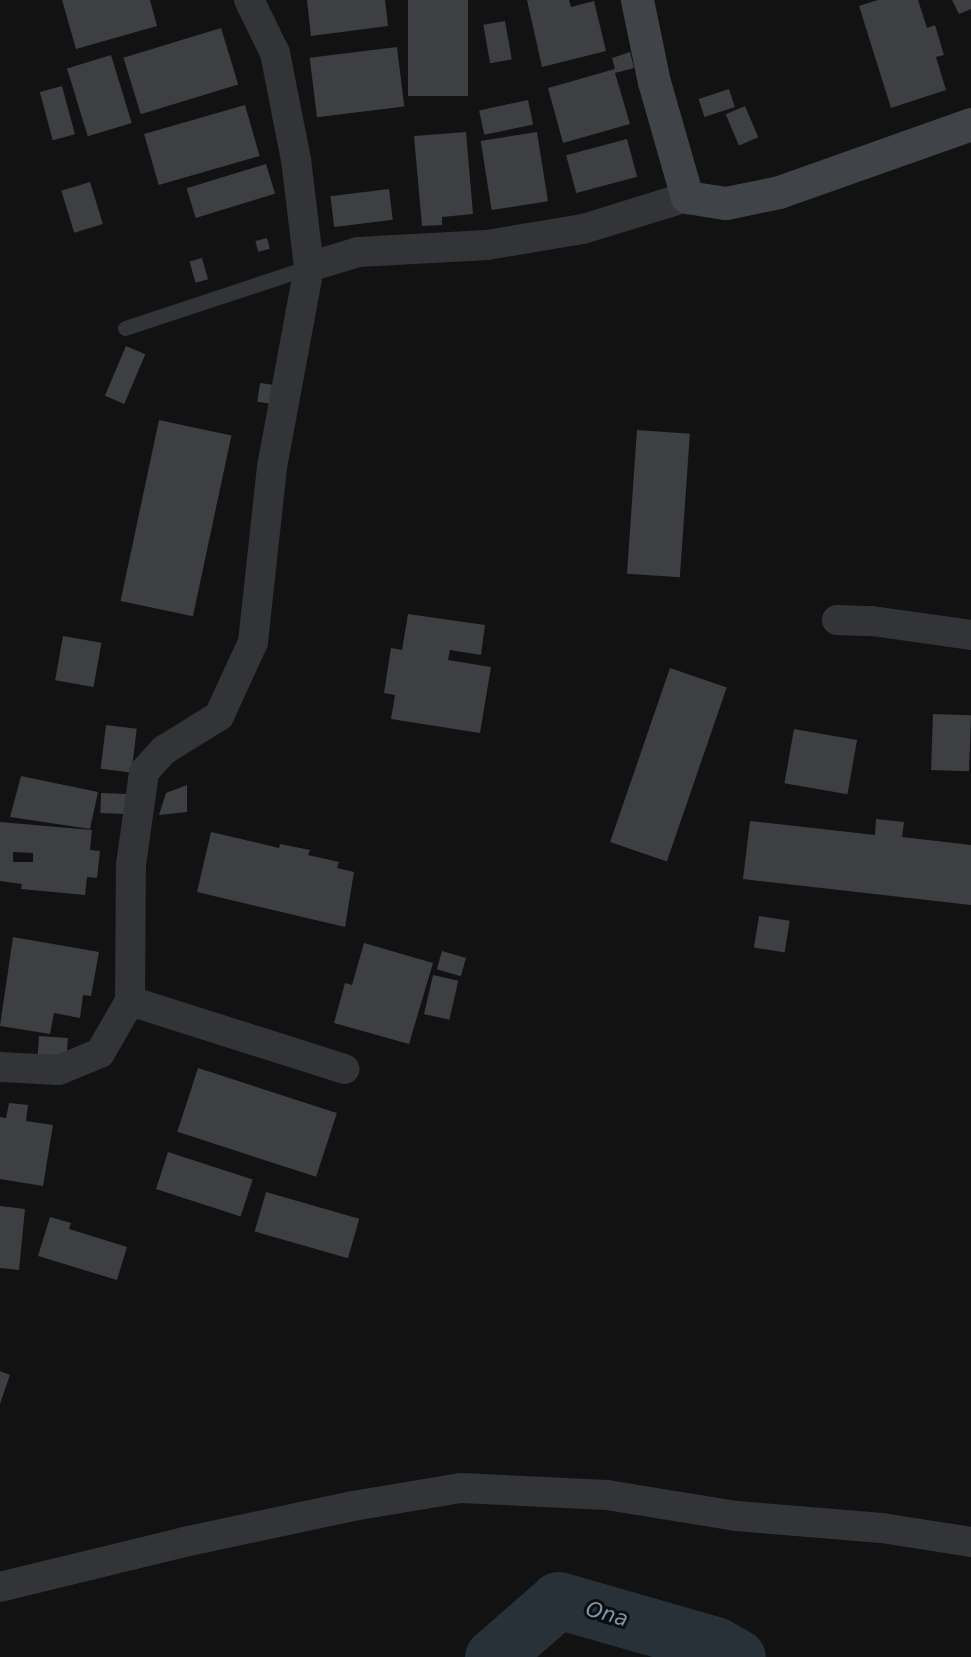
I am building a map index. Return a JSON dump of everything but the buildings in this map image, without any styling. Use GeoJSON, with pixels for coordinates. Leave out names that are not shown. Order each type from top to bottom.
{"type":"FeatureCollection","features":[{"type":"Feature","properties":{"kind":"street"},"geometry":{"type":"LineString","coordinates":[[0,1067],[59,1070],[100,1053],[130,1001],[130,865],[144,772],[164,750],[219,716],[253,642],[272,467],[309,267],[296,160],[275,53],[249,0]]}},
{"type":"Feature","properties":{"kind":"street"},"geometry":{"type":"LineString","coordinates":[[638,0],[654,82],[687,197]]}},
{"type":"Feature","properties":{"kind":"street"},"geometry":{"type":"LineString","coordinates":[[309,267],[358,252],[487,245],[583,229],[687,197],[726,203],[779,192],[971,124]]}},
{"type":"Feature","properties":{"kind":"street"},"geometry":{"type":"LineString","coordinates":[[837,620],[872,621],[971,635]]}},
{"type":"Feature","properties":{"kind":"street"},"geometry":{"type":"LineString","coordinates":[[130,1001],[345,1069]]}},
{"type":"Feature","properties":{"kind":"street"},"geometry":{"type":"LineString","coordinates":[[0,1587],[251,1527],[460,1488],[607,1495],[736,1516],[882,1528],[971,1542]]}},
{"type":"Feature","properties":{"kind":"lane"},"geometry":{"type":"LineString","coordinates":[[125,328],[309,267]]}},
{"type":"Feature","properties":{"kind":"waterway","name":"Ona"},"geometry":{"type":"LineString","coordinates":[[493,1657],[558,1600],[715,1645],[737,1657]]}}]}
